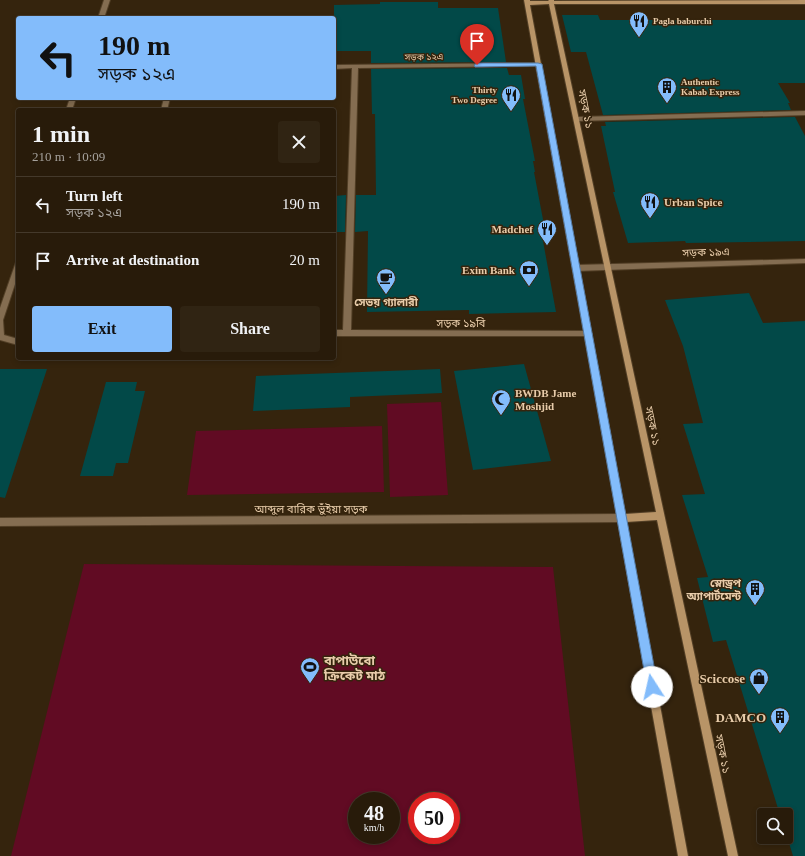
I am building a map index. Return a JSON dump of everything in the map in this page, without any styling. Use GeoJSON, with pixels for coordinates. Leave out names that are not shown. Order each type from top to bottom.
{"type":"FeatureCollection","features":[{"type":"Feature","properties":{"kind":"main road"},"geometry":{"type":"LineString","coordinates":[[683,856],[527,2],[805,2]]}},
{"type":"Feature","properties":{"kind":"main road","name":"সড়ক ১১"},"geometry":{"type":"LineString","coordinates":[[552,2],[734,856]]}},
{"type":"Feature","properties":{"kind":"main road"},"geometry":{"type":"LineString","coordinates":[[621,518],[661,516]]}},
{"type":"Feature","properties":{"kind":"street"},"geometry":{"type":"LineString","coordinates":[[101,16],[107,0]]}},
{"type":"Feature","properties":{"kind":"street","name":"সড়ক ১২এ"},"geometry":{"type":"LineString","coordinates":[[336,67],[538,64]]}},
{"type":"Feature","properties":{"kind":"street"},"geometry":{"type":"LineString","coordinates":[[347,333],[355,66]]}},
{"type":"Feature","properties":{"kind":"street"},"geometry":{"type":"LineString","coordinates":[[577,119],[805,113]]}},
{"type":"Feature","properties":{"kind":"street","name":"সড়ক ১৯এ"},"geometry":{"type":"LineString","coordinates":[[576,268],[805,260]]}},
{"type":"Feature","properties":{"kind":"street"},"geometry":{"type":"LineString","coordinates":[[0,318],[16,270]]}},
{"type":"Feature","properties":{"kind":"street"},"geometry":{"type":"LineString","coordinates":[[0,322],[0,337],[16,341]]}},
{"type":"Feature","properties":{"kind":"street","name":"সড়ক ১৯বি"},"geometry":{"type":"LineString","coordinates":[[336,333],[588,334]]}},
{"type":"Feature","properties":{"kind":"street","name":"আব্দুল বারিক ভুঁইয়া সড়ক"},"geometry":{"type":"LineString","coordinates":[[0,522],[621,518]]}},
{"type":"Feature","properties":{"kind":"shaded area"},"geometry":{"type":"Polygon","coordinates":[[[441,402],[448,495],[390,497],[387,404],[441,402]]]}},
{"type":"Feature","properties":{"kind":"shaded area"},"geometry":{"type":"Polygon","coordinates":[[[382,426],[384,492],[187,495],[196,431],[382,426]]]}},
{"type":"Feature","properties":{"kind":"shaded area","name":"বাপাউবো ক্রিকেট মাঠ"},"geometry":{"type":"Polygon","coordinates":[[[84,564],[553,567],[585,856],[11,856],[84,564]]]}},
{"type":"Feature","properties":{"kind":"building"},"geometry":{"type":"Polygon","coordinates":[[[380,2],[438,2],[438,8],[498,8],[506,62],[371,63],[371,51],[336,51],[336,16],[334,16],[334,5],[380,4],[380,2]]]}},
{"type":"Feature","properties":{"kind":"building"},"geometry":{"type":"Polygon","coordinates":[[[562,15],[598,15],[600,20],[805,20],[805,83],[778,83],[790,103],[788,103],[791,110],[603,115],[586,52],[571,52],[562,15]]]}},
{"type":"Feature","properties":{"kind":"building"},"geometry":{"type":"Polygon","coordinates":[[[507,68],[509,75],[521,75],[525,99],[523,99],[535,161],[533,161],[534,172],[545,230],[541,230],[556,312],[469,314],[469,310],[367,312],[368,231],[355,232],[356,195],[376,195],[375,114],[372,114],[371,69],[507,68]]]}},
{"type":"Feature","properties":{"kind":"building"},"geometry":{"type":"Polygon","coordinates":[[[795,117],[805,136],[805,241],[686,243],[685,241],[628,243],[613,192],[615,192],[601,126],[606,126],[605,122],[795,117]]]}},
{"type":"Feature","properties":{"kind":"building"},"geometry":{"type":"Polygon","coordinates":[[[346,195],[345,232],[336,232],[336,196],[346,195]]]}},
{"type":"Feature","properties":{"kind":"building"},"geometry":{"type":"Polygon","coordinates":[[[749,293],[763,323],[805,321],[805,856],[793,856],[789,844],[793,844],[793,808],[778,808],[726,640],[713,642],[697,578],[708,577],[682,495],[705,494],[683,424],[703,423],[683,346],[665,300],[749,293]]]}},
{"type":"Feature","properties":{"kind":"building","name":"BWDB Jame Moshjid"},"geometry":{"type":"Polygon","coordinates":[[[524,364],[551,461],[473,470],[454,371],[524,364]]]}},
{"type":"Feature","properties":{"kind":"building"},"geometry":{"type":"Polygon","coordinates":[[[0,369],[47,369],[5,498],[0,497],[0,369]]]}},
{"type":"Feature","properties":{"kind":"building"},"geometry":{"type":"Polygon","coordinates":[[[440,369],[442,393],[350,397],[350,407],[253,411],[256,376],[440,369]]]}},
{"type":"Feature","properties":{"kind":"building"},"geometry":{"type":"Polygon","coordinates":[[[106,382],[137,382],[135,391],[145,391],[128,463],[116,463],[113,476],[80,476],[106,382]]]}},
{"type":"Feature","properties":{"kind":"place","name":"Pagla baburchi"},"geometry":{"type":"Point","coordinates":[639,38]}},
{"type":"Feature","properties":{"kind":"place","name":"Authentic Kabab Express"},"geometry":{"type":"Point","coordinates":[667,104]}},
{"type":"Feature","properties":{"kind":"place","name":"Thirty Two Degree"},"geometry":{"type":"Point","coordinates":[511,112]}},
{"type":"Feature","properties":{"kind":"place","name":"Urban Spice"},"geometry":{"type":"Point","coordinates":[650,219]}},
{"type":"Feature","properties":{"kind":"place","name":"Madchef"},"geometry":{"type":"Point","coordinates":[547,246]}},
{"type":"Feature","properties":{"kind":"place","name":"Exim Bank"},"geometry":{"type":"Point","coordinates":[529,287]}},
{"type":"Feature","properties":{"kind":"place","name":"সেভয় গ্যালারী"},"geometry":{"type":"Point","coordinates":[386,295]}},
{"type":"Feature","properties":{"kind":"place","name":"BWDB Jame Moshjid"},"geometry":{"type":"Point","coordinates":[501,416]}},
{"type":"Feature","properties":{"kind":"place","name":"স্নোড্রপ অ্যাপার্টমেন্ট"},"geometry":{"type":"Point","coordinates":[755,606]}},
{"type":"Feature","properties":{"kind":"place","name":"বাপাউবো ক্রিকেট মাঠ"},"geometry":{"type":"Point","coordinates":[310,684]}},
{"type":"Feature","properties":{"kind":"place","name":"Sciccose"},"geometry":{"type":"Point","coordinates":[759,695]}},
{"type":"Feature","properties":{"kind":"place","name":"DAMCO"},"geometry":{"type":"Point","coordinates":[780,734]}},
{"type":"Feature","properties":{"kind":"route"},"geometry":{"type":"LineString","coordinates":[[477,65],[538,64],[652,687]]}}]}
